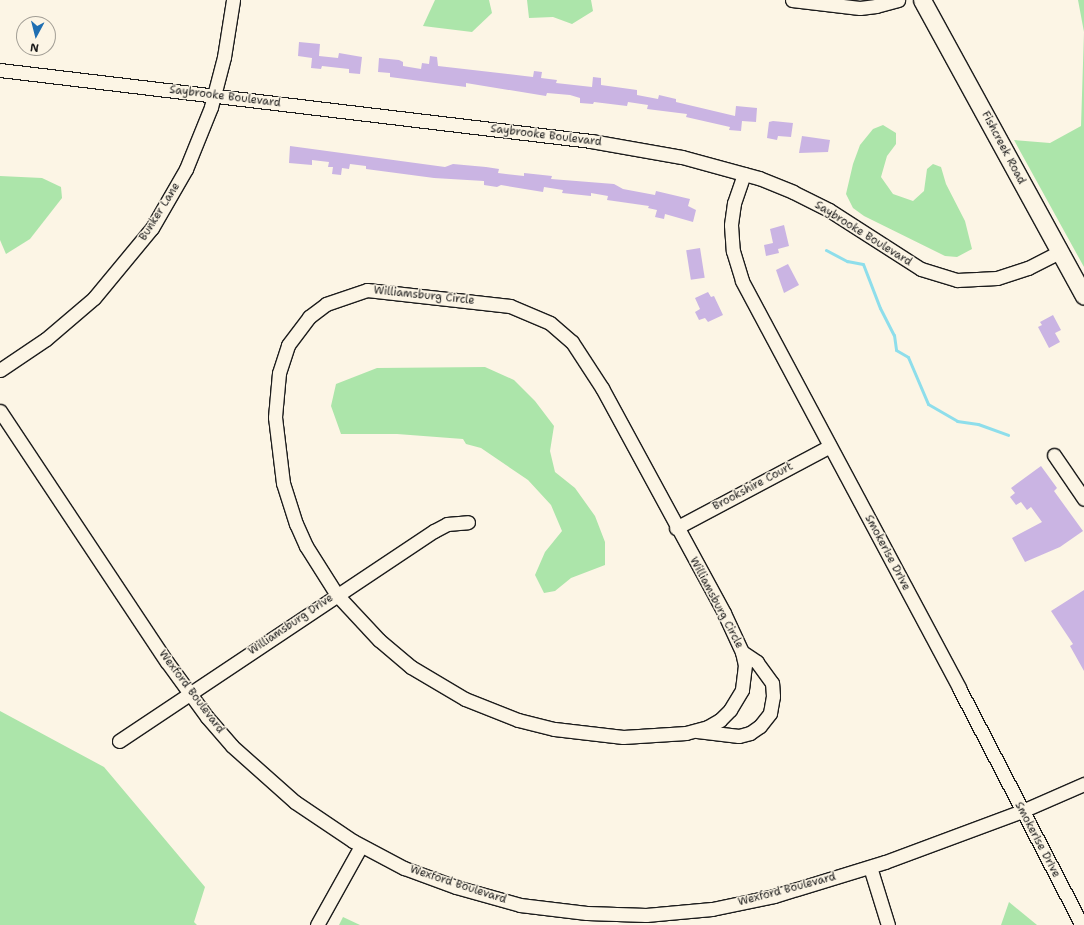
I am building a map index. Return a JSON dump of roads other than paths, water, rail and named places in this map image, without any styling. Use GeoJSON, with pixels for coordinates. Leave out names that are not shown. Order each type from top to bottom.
{"type":"FeatureCollection","features":[{"type":"Feature","properties":{"kind":"main road","name":"Fishcreek Road"},"geometry":{"type":"LineString","coordinates":[[922,0],[1084,296]]}},
{"type":"Feature","properties":{"kind":"street","name":"Bunker Lane"},"geometry":{"type":"LineString","coordinates":[[0,370],[63,326],[94,298],[128,260],[152,228],[182,176],[214,96],[226,46],[232,0]]}},
{"type":"Feature","properties":{"kind":"street"},"geometry":{"type":"LineString","coordinates":[[792,0],[860,8],[898,0]]}},
{"type":"Feature","properties":{"kind":"street","name":"Saybrooke Boulevard"},"geometry":{"type":"LineString","coordinates":[[0,70],[635,147],[682,157],[766,181],[829,210],[897,256],[936,275],[972,281],[997,278],[1028,268],[1060,252]]}},
{"type":"Feature","properties":{"kind":"street","name":"Smokerise Drive"},"geometry":{"type":"LineString","coordinates":[[744,174],[734,203],[731,225],[737,267],[760,317],[830,446],[1082,925]]}},
{"type":"Feature","properties":{"kind":"street","name":"Williamsburg Circle"},"geometry":{"type":"LineString","coordinates":[[367,290],[510,306],[535,315],[560,330],[584,355],[676,528],[724,612],[742,652],[745,676],[738,699],[720,720],[696,731],[656,736],[608,737],[554,729],[497,713],[447,690],[411,667],[379,640],[337,595],[306,546],[296,524],[283,483],[275,417],[279,373],[288,345],[309,317],[326,304],[367,290]]}},
{"type":"Feature","properties":{"kind":"street","name":"Wexford Boulevard"},"geometry":{"type":"LineString","coordinates":[[0,411],[189,693],[232,746],[275,786],[318,819],[361,846],[425,876],[497,899],[542,909],[615,915],[678,913],[734,905],[870,867],[1022,811],[1084,784]]}},
{"type":"Feature","properties":{"kind":"street","name":"Brookshire Court"},"geometry":{"type":"LineString","coordinates":[[676,528],[830,446]]}},
{"type":"Feature","properties":{"kind":"street"},"geometry":{"type":"LineString","coordinates":[[1054,455],[1084,499]]}},
{"type":"Feature","properties":{"kind":"street","name":"Williamsburg Drive"},"geometry":{"type":"LineString","coordinates":[[119,741],[434,531],[447,524],[468,522]]}},
{"type":"Feature","properties":{"kind":"street"},"geometry":{"type":"LineString","coordinates":[[696,731],[739,736],[750,733],[760,726],[770,713],[773,696],[772,683],[757,662],[742,652]]}},
{"type":"Feature","properties":{"kind":"street"},"geometry":{"type":"LineString","coordinates":[[317,925],[361,846]]}},
{"type":"Feature","properties":{"kind":"street"},"geometry":{"type":"LineString","coordinates":[[870,867],[888,925]]}},
{"type":"Feature","properties":{"kind":"waterway"},"geometry":{"type":"LineString","coordinates":[[826,250],[847,261],[863,264],[880,308],[894,335],[896,350],[908,357],[928,404],[957,421],[978,424],[1008,435]]}}]}
